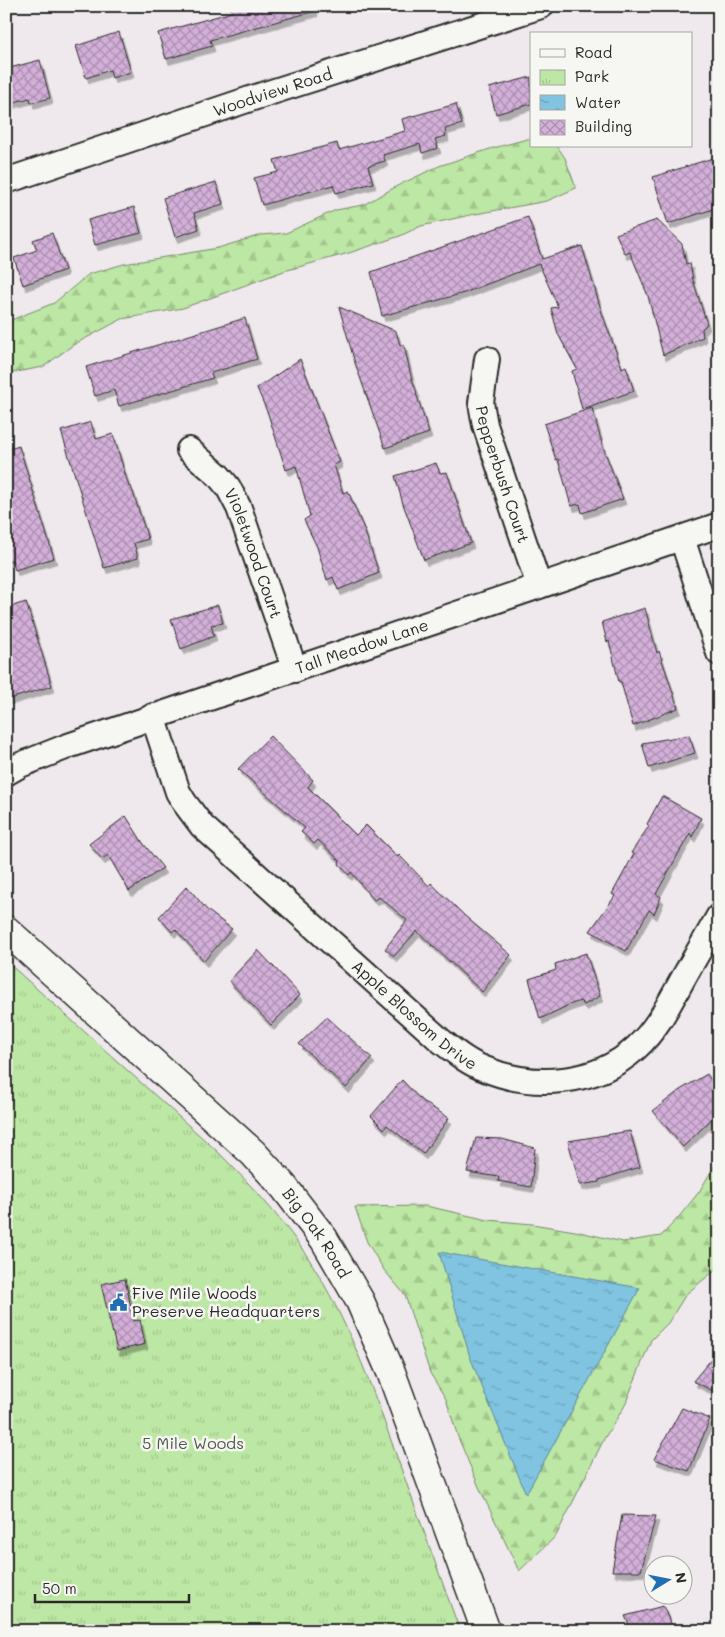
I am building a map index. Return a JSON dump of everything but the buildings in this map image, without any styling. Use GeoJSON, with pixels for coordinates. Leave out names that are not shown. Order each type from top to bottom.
{"type":"FeatureCollection","features":[{"type":"Feature","properties":{"kind":"street","name":"Woodview Road"},"geometry":{"type":"LineString","coordinates":[[6,181],[256,97],[541,6]]}},
{"type":"Feature","properties":{"kind":"street","name":"Pepperbush Court"},"geometry":{"type":"LineString","coordinates":[[487,359],[481,403],[485,425],[540,586]]}},
{"type":"Feature","properties":{"kind":"street","name":"Violetwood Court"},"geometry":{"type":"LineString","coordinates":[[189,450],[218,475],[228,487],[239,508],[295,670]]}},
{"type":"Feature","properties":{"kind":"street","name":"Tall Meadow Lane"},"geometry":{"type":"LineString","coordinates":[[6,773],[20,765],[68,746],[153,716],[295,670],[719,525]]}},
{"type":"Feature","properties":{"kind":"street"},"geometry":{"type":"LineString","coordinates":[[682,538],[719,653]]}},
{"type":"Feature","properties":{"kind":"street","name":"Apple Blossom Drive"},"geometry":{"type":"LineString","coordinates":[[153,716],[178,792],[202,826],[440,1040],[467,1060],[484,1069],[515,1079],[538,1082],[568,1079],[590,1073],[622,1059],[636,1048],[659,1020],[719,916]]}},
{"type":"Feature","properties":{"kind":"street","name":"Big Oak Road"},"geometry":{"type":"LineString","coordinates":[[6,930],[253,1153],[284,1187],[324,1239],[360,1302],[391,1372],[486,1631]]}},
{"type":"Feature","properties":{"kind":"green space"},"geometry":{"type":"Polygon","coordinates":[[[530,138],[530,148],[558,148],[565,158],[576,188],[547,201],[421,226],[400,236],[349,253],[284,271],[183,308],[122,319],[73,345],[43,367],[6,374],[6,322],[54,303],[89,274],[124,264],[218,248],[261,235],[286,233],[336,210],[363,205],[439,166],[530,138]]]}},
{"type":"Feature","properties":{"kind":"green space","name":"5 Mile Woods"},"geometry":{"type":"Polygon","coordinates":[[[6,961],[218,1152],[272,1209],[307,1256],[330,1294],[362,1364],[460,1631],[6,1631],[6,961]]]}},
{"type":"Feature","properties":{"kind":"green space"},"geometry":{"type":"Polygon","coordinates":[[[719,1158],[719,1267],[686,1294],[668,1323],[651,1340],[624,1407],[604,1439],[556,1536],[519,1571],[479,1487],[458,1437],[446,1399],[430,1373],[405,1295],[384,1270],[367,1242],[355,1207],[426,1206],[488,1220],[532,1224],[575,1231],[623,1242],[661,1236],[699,1192],[719,1158]]]}},
{"type":"Feature","properties":{"kind":"water"},"geometry":{"type":"Polygon","coordinates":[[[439,1252],[640,1288],[526,1494],[470,1357],[439,1252]]]}},
{"type":"Feature","properties":{"kind":"place","name":"Five Mile Woods Preserve Headquarters"},"geometry":{"type":"Point","coordinates":[118,1302]}}]}
